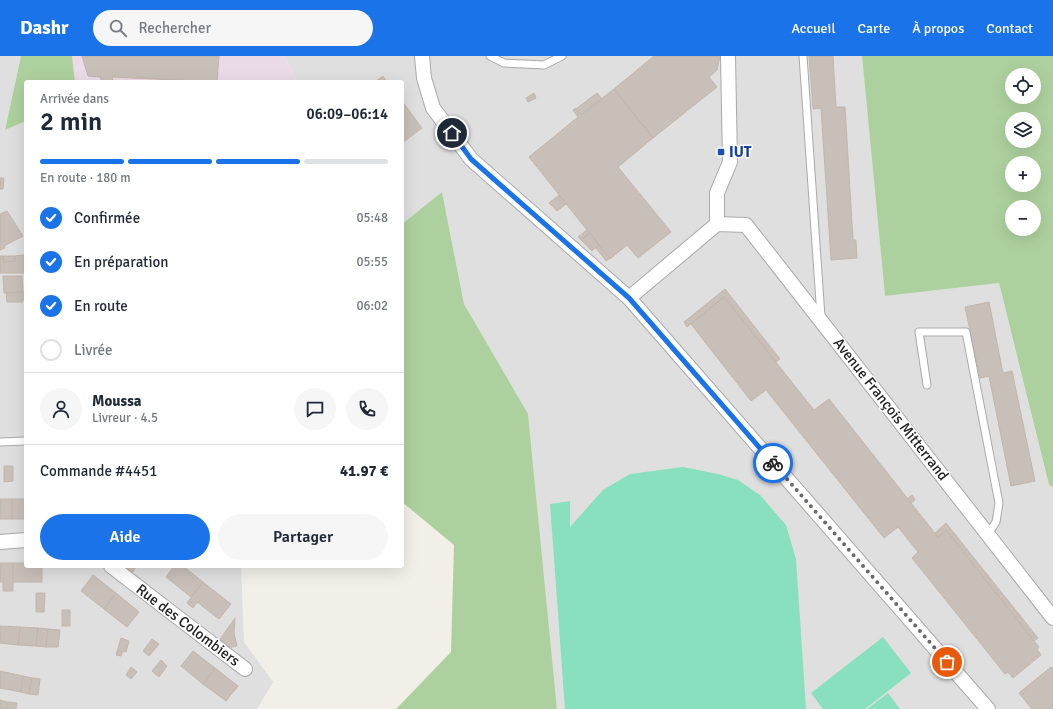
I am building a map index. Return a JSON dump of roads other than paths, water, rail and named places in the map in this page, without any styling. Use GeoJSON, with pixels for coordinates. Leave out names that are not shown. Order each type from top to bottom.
{"type":"FeatureCollection","features":[{"type":"Feature","properties":{"kind":"street"},"geometry":{"type":"LineString","coordinates":[[422,56],[424,78],[433,108],[471,159],[629,298],[988,709]]}},
{"type":"Feature","properties":{"kind":"street"},"geometry":{"type":"LineString","coordinates":[[629,298],[717,224],[717,193],[730,162],[728,56]]}},
{"type":"Feature","properties":{"kind":"street","name":"Avenue François Mitterrand"},"geometry":{"type":"LineString","coordinates":[[717,224],[746,225],[1053,618]]}},
{"type":"Feature","properties":{"kind":"street"},"geometry":{"type":"LineString","coordinates":[[0,542],[24,540]]}},
{"type":"Feature","properties":{"kind":"street","name":"Rue des Colombiers"},"geometry":{"type":"LineString","coordinates":[[114,568],[245,669]]}},
{"type":"Feature","properties":{"kind":"lane"},"geometry":{"type":"LineString","coordinates":[[490,56],[504,62],[544,65],[562,56]]}},
{"type":"Feature","properties":{"kind":"lane"},"geometry":{"type":"LineString","coordinates":[[802,56],[821,320]]}},
{"type":"Feature","properties":{"kind":"lane"},"geometry":{"type":"LineString","coordinates":[[926,384],[920,332],[966,332],[999,502],[996,522],[988,534]]}},
{"type":"Feature","properties":{"kind":"lane"},"geometry":{"type":"LineString","coordinates":[[0,442],[24,441]]}},
{"type":"Feature","properties":{"kind":"place","name":"IUT"},"geometry":{"type":"Point","coordinates":[721,152]}}]}
